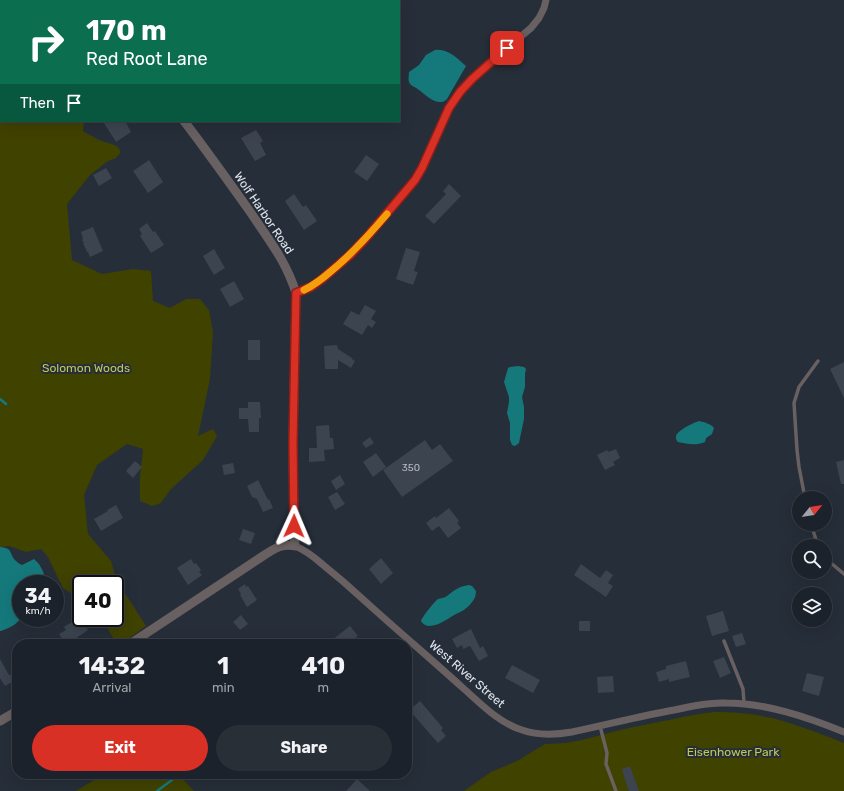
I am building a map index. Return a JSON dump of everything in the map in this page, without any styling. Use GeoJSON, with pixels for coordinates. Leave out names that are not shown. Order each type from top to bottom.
{"type":"FeatureCollection","features":[{"type":"Feature","properties":{"kind":"street"},"geometry":{"type":"LineString","coordinates":[[296,293],[311,287],[334,269],[350,255],[376,226],[415,180],[422,168],[449,108],[460,92],[483,68],[531,28],[539,18],[546,0]]}},
{"type":"Feature","properties":{"kind":"street","name":"Wolf Harbor Road"},"geometry":{"type":"LineString","coordinates":[[185,122],[274,247],[289,273],[296,293],[293,443],[295,546]]}},
{"type":"Feature","properties":{"kind":"street"},"geometry":{"type":"LineString","coordinates":[[138,639],[266,554],[280,546],[295,546]]}},
{"type":"Feature","properties":{"kind":"street","name":"West River Street"},"geometry":{"type":"LineString","coordinates":[[295,546],[312,556],[408,639]]}},
{"type":"Feature","properties":{"kind":"street","name":"West River Street"},"geometry":{"type":"LineString","coordinates":[[412,643],[498,718],[510,725],[528,732],[548,735],[572,732],[692,706],[724,702],[762,706],[794,714],[844,732]]}},
{"type":"Feature","properties":{"kind":"street"},"geometry":{"type":"LineString","coordinates":[[0,721],[12,714]]}},
{"type":"Feature","properties":{"kind":"lane"},"geometry":{"type":"LineString","coordinates":[[804,491],[798,461],[794,403],[799,387],[818,361]]}},
{"type":"Feature","properties":{"kind":"lane"},"geometry":{"type":"LineString","coordinates":[[832,564],[844,574]]}},
{"type":"Feature","properties":{"kind":"lane"},"geometry":{"type":"LineString","coordinates":[[724,641],[742,688],[744,703]]}},
{"type":"Feature","properties":{"kind":"lane"},"geometry":{"type":"LineString","coordinates":[[600,726],[607,753],[606,764],[616,791]]}},
{"type":"Feature","properties":{"kind":"green space","name":"Solomon Woods"},"geometry":{"type":"Polygon","coordinates":[[[0,122],[84,122],[83,131],[99,140],[117,146],[121,152],[116,158],[108,161],[90,175],[67,204],[72,260],[102,274],[133,269],[151,271],[153,301],[170,308],[186,299],[200,299],[209,310],[213,332],[210,379],[198,436],[213,429],[217,436],[203,460],[171,489],[161,503],[152,506],[140,501],[140,477],[143,449],[127,444],[97,465],[84,495],[88,534],[111,561],[115,575],[72,575],[72,594],[64,589],[64,575],[57,575],[48,557],[41,549],[26,552],[9,546],[0,547],[0,122]]]}},
{"type":"Feature","properties":{"kind":"green space"},"geometry":{"type":"Polygon","coordinates":[[[124,592],[146,626],[128,639],[114,639],[107,627],[124,627],[124,592]]]}},
{"type":"Feature","properties":{"kind":"green space","name":"Eisenhower Park"},"geometry":{"type":"Polygon","coordinates":[[[714,712],[738,713],[781,720],[844,743],[844,791],[464,791],[491,772],[517,761],[545,744],[582,740],[624,729],[714,712]]]}},
{"type":"Feature","properties":{"kind":"green space"},"geometry":{"type":"Polygon","coordinates":[[[96,779],[183,779],[194,791],[76,791],[96,779]]]}},
{"type":"Feature","properties":{"kind":"shaded area"},"geometry":{"type":"Polygon","coordinates":[[[435,50],[448,52],[466,66],[447,99],[440,102],[432,100],[412,85],[409,80],[409,72],[419,65],[426,55],[435,50]]]}},
{"type":"Feature","properties":{"kind":"shaded area"},"geometry":{"type":"Polygon","coordinates":[[[518,366],[526,369],[525,387],[522,397],[524,419],[519,443],[515,446],[512,445],[510,440],[510,423],[507,413],[509,397],[504,382],[508,368],[518,366]]]}},
{"type":"Feature","properties":{"kind":"shaded area"},"geometry":{"type":"Polygon","coordinates":[[[699,421],[709,424],[714,428],[712,434],[706,438],[705,442],[688,444],[678,442],[676,436],[680,431],[699,421]]]}},
{"type":"Feature","properties":{"kind":"shaded area"},"geometry":{"type":"Polygon","coordinates":[[[0,547],[9,550],[14,559],[22,565],[34,559],[41,567],[44,575],[12,575],[12,626],[0,631],[0,547]]]}},
{"type":"Feature","properties":{"kind":"shaded area"},"geometry":{"type":"Polygon","coordinates":[[[469,585],[476,591],[476,594],[474,600],[462,611],[432,626],[428,626],[421,621],[438,599],[446,597],[455,590],[469,585]]]}},
{"type":"Feature","properties":{"kind":"building"},"geometry":{"type":"Polygon","coordinates":[[[126,122],[131,132],[116,142],[104,123],[126,122]]]}},
{"type":"Feature","properties":{"kind":"building"},"geometry":{"type":"Polygon","coordinates":[[[256,130],[263,141],[260,143],[266,155],[255,161],[241,138],[256,130]]]}},
{"type":"Feature","properties":{"kind":"building"},"geometry":{"type":"Polygon","coordinates":[[[366,155],[379,164],[367,181],[354,172],[366,155]]]}},
{"type":"Feature","properties":{"kind":"building"},"geometry":{"type":"Polygon","coordinates":[[[149,160],[163,182],[148,193],[133,171],[149,160]]]}},
{"type":"Feature","properties":{"kind":"building"},"geometry":{"type":"Polygon","coordinates":[[[106,168],[112,178],[99,186],[93,175],[106,168]]]}},
{"type":"Feature","properties":{"kind":"building"},"geometry":{"type":"Polygon","coordinates":[[[449,184],[461,196],[434,224],[425,216],[446,194],[443,191],[449,184]]]}},
{"type":"Feature","properties":{"kind":"building"},"geometry":{"type":"Polygon","coordinates":[[[294,194],[303,207],[306,205],[317,221],[304,230],[285,201],[294,194]]]}},
{"type":"Feature","properties":{"kind":"building"},"geometry":{"type":"Polygon","coordinates":[[[147,223],[153,232],[155,231],[164,245],[151,253],[140,236],[142,234],[139,229],[147,223]]]}},
{"type":"Feature","properties":{"kind":"building"},"geometry":{"type":"Polygon","coordinates":[[[93,227],[103,251],[90,257],[83,243],[81,232],[93,227]]]}},
{"type":"Feature","properties":{"kind":"building"},"geometry":{"type":"Polygon","coordinates":[[[406,248],[420,252],[414,271],[418,272],[413,285],[396,279],[406,248]]]}},
{"type":"Feature","properties":{"kind":"building"},"geometry":{"type":"Polygon","coordinates":[[[214,249],[225,268],[214,275],[203,256],[214,249]]]}},
{"type":"Feature","properties":{"kind":"building"},"geometry":{"type":"Polygon","coordinates":[[[234,281],[244,299],[230,307],[220,289],[234,281]]]}},
{"type":"Feature","properties":{"kind":"building"},"geometry":{"type":"Polygon","coordinates":[[[365,305],[376,311],[371,319],[376,322],[372,328],[368,325],[362,335],[343,324],[351,311],[359,315],[365,305]]]}},
{"type":"Feature","properties":{"kind":"building"},"geometry":{"type":"Polygon","coordinates":[[[248,340],[260,340],[260,360],[248,360],[248,340]]]}},
{"type":"Feature","properties":{"kind":"building"},"geometry":{"type":"Polygon","coordinates":[[[337,345],[338,349],[355,361],[351,368],[338,360],[338,369],[325,369],[324,346],[337,345]]]}},
{"type":"Feature","properties":{"kind":"building"},"geometry":{"type":"Polygon","coordinates":[[[844,362],[844,398],[830,369],[844,362]]]}},
{"type":"Feature","properties":{"kind":"building"},"geometry":{"type":"Polygon","coordinates":[[[248,402],[260,402],[261,418],[259,418],[259,432],[249,432],[248,419],[239,419],[239,408],[248,408],[248,402]]]}},
{"type":"Feature","properties":{"kind":"building"},"geometry":{"type":"Polygon","coordinates":[[[329,425],[330,438],[333,438],[334,449],[324,450],[325,461],[309,462],[309,448],[317,448],[316,426],[329,425]]]}},
{"type":"Feature","properties":{"kind":"building"},"geometry":{"type":"Polygon","coordinates":[[[370,437],[374,443],[366,448],[362,443],[370,437]]]}},
{"type":"Feature","properties":{"kind":"building"},"geometry":{"type":"Polygon","coordinates":[[[425,440],[432,450],[440,444],[453,461],[402,497],[383,470],[425,440]]]}},
{"type":"Feature","properties":{"kind":"building"},"geometry":{"type":"Polygon","coordinates":[[[616,449],[620,458],[613,462],[615,465],[605,470],[597,455],[607,450],[608,452],[616,449]]]}},
{"type":"Feature","properties":{"kind":"building"},"geometry":{"type":"Polygon","coordinates":[[[376,453],[386,467],[373,477],[363,462],[376,453]]]}},
{"type":"Feature","properties":{"kind":"building"},"geometry":{"type":"Polygon","coordinates":[[[844,460],[844,484],[841,484],[836,462],[844,460]]]}},
{"type":"Feature","properties":{"kind":"building"},"geometry":{"type":"Polygon","coordinates":[[[135,461],[142,467],[133,478],[126,471],[135,461]]]}},
{"type":"Feature","properties":{"kind":"building"},"geometry":{"type":"Polygon","coordinates":[[[233,463],[235,473],[224,475],[222,465],[233,463]]]}},
{"type":"Feature","properties":{"kind":"building"},"geometry":{"type":"Polygon","coordinates":[[[340,475],[345,484],[336,490],[331,481],[340,475]]]}},
{"type":"Feature","properties":{"kind":"building"},"geometry":{"type":"Polygon","coordinates":[[[258,480],[273,508],[263,512],[257,499],[252,497],[247,486],[258,480]]]}},
{"type":"Feature","properties":{"kind":"building"},"geometry":{"type":"Polygon","coordinates":[[[337,492],[345,504],[335,510],[328,497],[337,492]]]}},
{"type":"Feature","properties":{"kind":"building"},"geometry":{"type":"Polygon","coordinates":[[[116,505],[123,518],[101,531],[94,519],[116,505]]]}},
{"type":"Feature","properties":{"kind":"building"},"geometry":{"type":"Polygon","coordinates":[[[449,508],[459,521],[457,523],[461,528],[448,538],[439,526],[432,531],[426,523],[435,516],[436,518],[449,508]]]}},
{"type":"Feature","properties":{"kind":"building"},"geometry":{"type":"Polygon","coordinates":[[[243,529],[255,533],[251,544],[239,540],[243,529]]]}},
{"type":"Feature","properties":{"kind":"building"},"geometry":{"type":"Polygon","coordinates":[[[381,558],[393,573],[381,584],[369,569],[381,558]]]}},
{"type":"Feature","properties":{"kind":"building"},"geometry":{"type":"Polygon","coordinates":[[[191,559],[201,570],[199,572],[202,575],[188,585],[177,568],[191,559]]]}},
{"type":"Feature","properties":{"kind":"building"},"geometry":{"type":"Polygon","coordinates":[[[581,564],[600,578],[606,570],[613,575],[608,583],[613,586],[606,597],[574,575],[581,564]]]}},
{"type":"Feature","properties":{"kind":"building"},"geometry":{"type":"Polygon","coordinates":[[[245,584],[257,600],[247,607],[238,589],[245,584]]]}},
{"type":"Feature","properties":{"kind":"building"},"geometry":{"type":"Polygon","coordinates":[[[723,611],[729,631],[712,636],[706,616],[723,611]]]}},
{"type":"Feature","properties":{"kind":"building"},"geometry":{"type":"Polygon","coordinates":[[[241,615],[248,624],[240,630],[233,622],[241,615]]]}},
{"type":"Feature","properties":{"kind":"building"},"geometry":{"type":"Polygon","coordinates":[[[579,621],[590,621],[590,631],[579,631],[579,621]]]}},
{"type":"Feature","properties":{"kind":"building"},"geometry":{"type":"Polygon","coordinates":[[[72,622],[72,627],[86,627],[88,630],[75,639],[62,639],[59,634],[66,630],[64,627],[72,622]]]}},
{"type":"Feature","properties":{"kind":"building"},"geometry":{"type":"Polygon","coordinates":[[[350,626],[358,636],[354,639],[333,639],[350,626]]]}},
{"type":"Feature","properties":{"kind":"building"},"geometry":{"type":"Polygon","coordinates":[[[471,629],[480,648],[483,646],[488,656],[479,661],[470,646],[463,649],[462,645],[457,648],[452,639],[471,629]]]}},
{"type":"Feature","properties":{"kind":"building"},"geometry":{"type":"Polygon","coordinates":[[[742,633],[746,644],[736,647],[732,636],[742,633]]]}},
{"type":"Feature","properties":{"kind":"building"},"geometry":{"type":"Polygon","coordinates":[[[724,657],[731,673],[720,678],[713,661],[724,657]]]}},
{"type":"Feature","properties":{"kind":"building"},"geometry":{"type":"Polygon","coordinates":[[[0,659],[12,678],[12,682],[5,686],[0,678],[0,659]]]}},
{"type":"Feature","properties":{"kind":"building"},"geometry":{"type":"Polygon","coordinates":[[[686,661],[690,677],[669,682],[669,679],[659,682],[656,672],[666,669],[666,666],[686,661]]]}},
{"type":"Feature","properties":{"kind":"building"},"geometry":{"type":"Polygon","coordinates":[[[512,665],[540,680],[533,693],[505,678],[512,665]]]}},
{"type":"Feature","properties":{"kind":"building"},"geometry":{"type":"Polygon","coordinates":[[[807,673],[824,677],[819,696],[802,691],[807,673]]]}},
{"type":"Feature","properties":{"kind":"building"},"geometry":{"type":"Polygon","coordinates":[[[613,676],[614,692],[598,693],[597,677],[613,676]]]}},
{"type":"Feature","properties":{"kind":"building"},"geometry":{"type":"Polygon","coordinates":[[[420,701],[443,728],[441,730],[446,736],[438,743],[412,713],[412,708],[420,701]]]}},
{"type":"Feature","properties":{"kind":"building"},"geometry":{"type":"Polygon","coordinates":[[[630,766],[639,791],[629,791],[626,783],[622,769],[630,766]]]}},
{"type":"Feature","properties":{"kind":"building"},"geometry":{"type":"Polygon","coordinates":[[[357,779],[370,791],[346,791],[357,779]]]}},
{"type":"Feature","properties":{"kind":"waterway"},"geometry":{"type":"LineString","coordinates":[[0,399],[6,404]]}},
{"type":"Feature","properties":{"kind":"waterway"},"geometry":{"type":"LineString","coordinates":[[157,791],[173,779]]}},
{"type":"Feature","properties":{"kind":"slow traffic"},"geometry":{"type":"LineString","coordinates":[[304,290],[322,279],[350,255],[387,214]]}},
{"type":"Feature","properties":{"kind":"route"},"geometry":{"type":"LineString","coordinates":[[294,526],[293,443],[296,293],[311,287],[322,279],[350,255],[366,238],[415,180],[422,168],[449,108],[460,92],[483,68],[507,48]]}}]}
